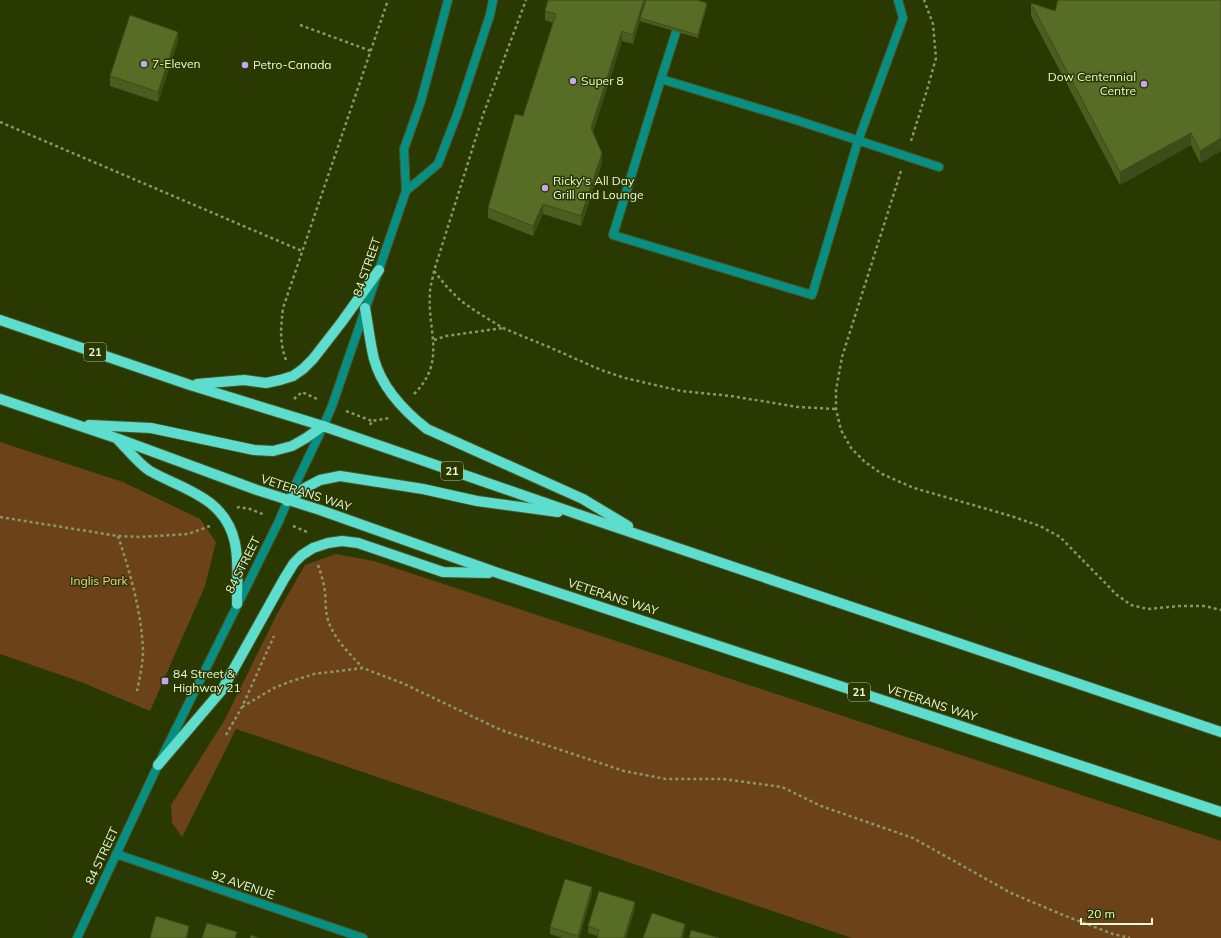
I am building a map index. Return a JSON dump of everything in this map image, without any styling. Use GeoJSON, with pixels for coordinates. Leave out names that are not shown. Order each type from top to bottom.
{"type":"FeatureCollection","features":[{"type":"Feature","properties":{"kind":"main road"},"geometry":{"type":"LineString","coordinates":[[190,385],[244,380],[266,383],[293,376],[313,359],[379,270]]}},
{"type":"Feature","properties":{"kind":"main road"},"geometry":{"type":"LineString","coordinates":[[366,308],[374,359],[382,379],[391,393],[410,416],[427,429],[583,499],[645,537]]}},
{"type":"Feature","properties":{"kind":"main road","name":"21"},"geometry":{"type":"LineString","coordinates":[[0,320],[190,385],[323,426],[580,515],[1221,732]]}},
{"type":"Feature","properties":{"kind":"main road","name":"VETERANS WAY"},"geometry":{"type":"LineString","coordinates":[[0,399],[77,424],[287,501],[320,510],[498,573],[1221,812]]}},
{"type":"Feature","properties":{"kind":"main road"},"geometry":{"type":"LineString","coordinates":[[77,424],[151,428],[254,450],[274,451],[292,446],[323,426]]}},
{"type":"Feature","properties":{"kind":"main road"},"geometry":{"type":"LineString","coordinates":[[116,438],[148,470],[198,494],[213,505],[224,517],[230,526],[235,543],[237,604]]}},
{"type":"Feature","properties":{"kind":"main road"},"geometry":{"type":"LineString","coordinates":[[287,501],[305,488],[320,480],[340,476],[423,489],[477,501],[580,515]]}},
{"type":"Feature","properties":{"kind":"main road"},"geometry":{"type":"LineString","coordinates":[[158,765],[222,690],[284,579],[294,563],[302,554],[313,548],[328,543],[342,541],[358,543],[443,572],[498,573]]}},
{"type":"Feature","properties":{"kind":"street","name":"84 STREET"},"geometry":{"type":"LineString","coordinates":[[76,938],[158,765],[279,521],[334,399],[406,191],[404,149],[421,101],[448,0]]}},
{"type":"Feature","properties":{"kind":"street"},"geometry":{"type":"LineString","coordinates":[[406,191],[438,164],[460,105],[490,15],[493,0]]}},
{"type":"Feature","properties":{"kind":"street"},"geometry":{"type":"LineString","coordinates":[[676,32],[613,235],[812,295],[858,141],[903,18],[898,0]]}},
{"type":"Feature","properties":{"kind":"street"},"geometry":{"type":"LineString","coordinates":[[661,80],[796,120],[939,167]]}},
{"type":"Feature","properties":{"kind":"street"},"geometry":{"type":"LineString","coordinates":[[1208,727],[1221,728]]}},
{"type":"Feature","properties":{"kind":"street","name":"92 AVENUE"},"geometry":{"type":"LineString","coordinates":[[116,854],[362,938]]}},
{"type":"Feature","properties":{"kind":"path"},"geometry":{"type":"LineString","coordinates":[[302,392],[293,376],[283,351],[280,332],[283,308],[372,51],[388,0]]}},
{"type":"Feature","properties":{"kind":"path"},"geometry":{"type":"LineString","coordinates":[[402,406],[422,386],[430,373],[433,364],[434,340],[430,291],[434,271],[483,115],[526,0]]}},
{"type":"Feature","properties":{"kind":"path"},"geometry":{"type":"LineString","coordinates":[[924,0],[932,24],[936,58],[842,357],[836,390],[836,409],[841,430],[852,448],[865,462],[882,474],[914,488],[1011,516],[1040,526],[1060,537],[1117,594],[1131,605],[1148,609],[1179,606],[1204,606],[1221,610]]}},
{"type":"Feature","properties":{"kind":"path"},"geometry":{"type":"LineString","coordinates":[[300,25],[372,51]]}},
{"type":"Feature","properties":{"kind":"path"},"geometry":{"type":"LineString","coordinates":[[0,122],[302,251]]}},
{"type":"Feature","properties":{"kind":"path"},"geometry":{"type":"LineString","coordinates":[[434,271],[461,301],[503,328],[601,370],[625,378],[681,390],[798,406],[836,409]]}},
{"type":"Feature","properties":{"kind":"path"},"geometry":{"type":"LineString","coordinates":[[434,340],[446,336],[503,328]]}},
{"type":"Feature","properties":{"kind":"path"},"geometry":{"type":"LineString","coordinates":[[0,517],[118,536],[140,537],[188,534],[210,526],[239,507],[250,509],[308,532],[313,548]]}},
{"type":"Feature","properties":{"kind":"path"},"geometry":{"type":"LineString","coordinates":[[118,536],[131,578],[139,616],[143,649],[142,668],[138,691]]}},
{"type":"Feature","properties":{"kind":"path"},"geometry":{"type":"LineString","coordinates":[[312,566],[318,564],[325,593],[325,608],[333,631],[339,642],[363,668],[402,683],[501,730],[624,771],[666,779],[723,779],[782,787],[821,806],[913,838],[1011,893],[1113,934],[1130,938]]}},
{"type":"Feature","properties":{"kind":"path"},"geometry":{"type":"LineString","coordinates":[[226,735],[242,706],[274,636]]}},
{"type":"Feature","properties":{"kind":"path"},"geometry":{"type":"LineString","coordinates":[[242,706],[288,682],[314,674],[363,668]]}},
{"type":"Feature","properties":{"kind":"green space","name":"Inglis Park"},"geometry":{"type":"Polygon","coordinates":[[[0,442],[123,482],[200,519],[216,542],[205,586],[150,711],[81,682],[0,654],[0,442]]]}},
{"type":"Feature","properties":{"kind":"green space"},"geometry":{"type":"Polygon","coordinates":[[[336,554],[374,561],[1221,841],[1221,938],[852,938],[236,729],[182,837],[172,823],[171,805],[224,721],[277,614],[305,565],[336,554]]]}},
{"type":"Feature","properties":{"kind":"building"},"geometry":{"type":"Polygon","coordinates":[[[548,0],[644,0],[633,35],[622,31],[591,128],[602,153],[581,216],[543,204],[533,226],[488,208],[515,114],[523,116],[556,14],[545,11],[548,0]]]}},
{"type":"Feature","properties":{"kind":"building"},"geometry":{"type":"Polygon","coordinates":[[[646,0],[697,0],[707,3],[698,35],[640,18],[646,0]]]}},
{"type":"Feature","properties":{"kind":"building","name":"Dow Centennial Centre"},"geometry":{"type":"Polygon","coordinates":[[[1058,0],[1221,0],[1221,138],[1200,151],[1191,133],[1120,172],[1031,3],[1055,11],[1058,0]]]}},
{"type":"Feature","properties":{"kind":"building","name":"7-Eleven"},"geometry":{"type":"Polygon","coordinates":[[[130,15],[178,32],[158,92],[110,76],[130,15]]]}},
{"type":"Feature","properties":{"kind":"building"},"geometry":{"type":"Polygon","coordinates":[[[565,879],[592,887],[578,936],[550,927],[565,879]]]}},
{"type":"Feature","properties":{"kind":"building"},"geometry":{"type":"Polygon","coordinates":[[[599,891],[635,902],[624,938],[597,938],[599,930],[588,926],[599,891]]]}},
{"type":"Feature","properties":{"kind":"building"},"geometry":{"type":"Polygon","coordinates":[[[652,913],[685,924],[681,938],[643,938],[652,913]]]}},
{"type":"Feature","properties":{"kind":"building"},"geometry":{"type":"Polygon","coordinates":[[[156,916],[189,926],[186,938],[150,938],[156,916]]]}},
{"type":"Feature","properties":{"kind":"building"},"geometry":{"type":"Polygon","coordinates":[[[207,923],[237,932],[235,938],[202,938],[207,923]]]}},
{"type":"Feature","properties":{"kind":"building"},"geometry":{"type":"Polygon","coordinates":[[[691,930],[719,938],[689,938],[691,930]]]}},
{"type":"Feature","properties":{"kind":"building"},"geometry":{"type":"Polygon","coordinates":[[[251,935],[259,938],[250,938],[251,935]]]}},
{"type":"Feature","properties":{"kind":"place","name":"7-Eleven"},"geometry":{"type":"Point","coordinates":[144,64]}},
{"type":"Feature","properties":{"kind":"place","name":"Petro-Canada"},"geometry":{"type":"Point","coordinates":[245,65]}},
{"type":"Feature","properties":{"kind":"place","name":"Super 8"},"geometry":{"type":"Point","coordinates":[573,81]}},
{"type":"Feature","properties":{"kind":"place","name":"Dow Centennial Centre"},"geometry":{"type":"Point","coordinates":[1144,84]}},
{"type":"Feature","properties":{"kind":"place","name":"Ricky's All Day Grill and Lounge"},"geometry":{"type":"Point","coordinates":[545,188]}},
{"type":"Feature","properties":{"kind":"place","name":"84 Street & Highway 21"},"geometry":{"type":"Point","coordinates":[165,681]}}]}
